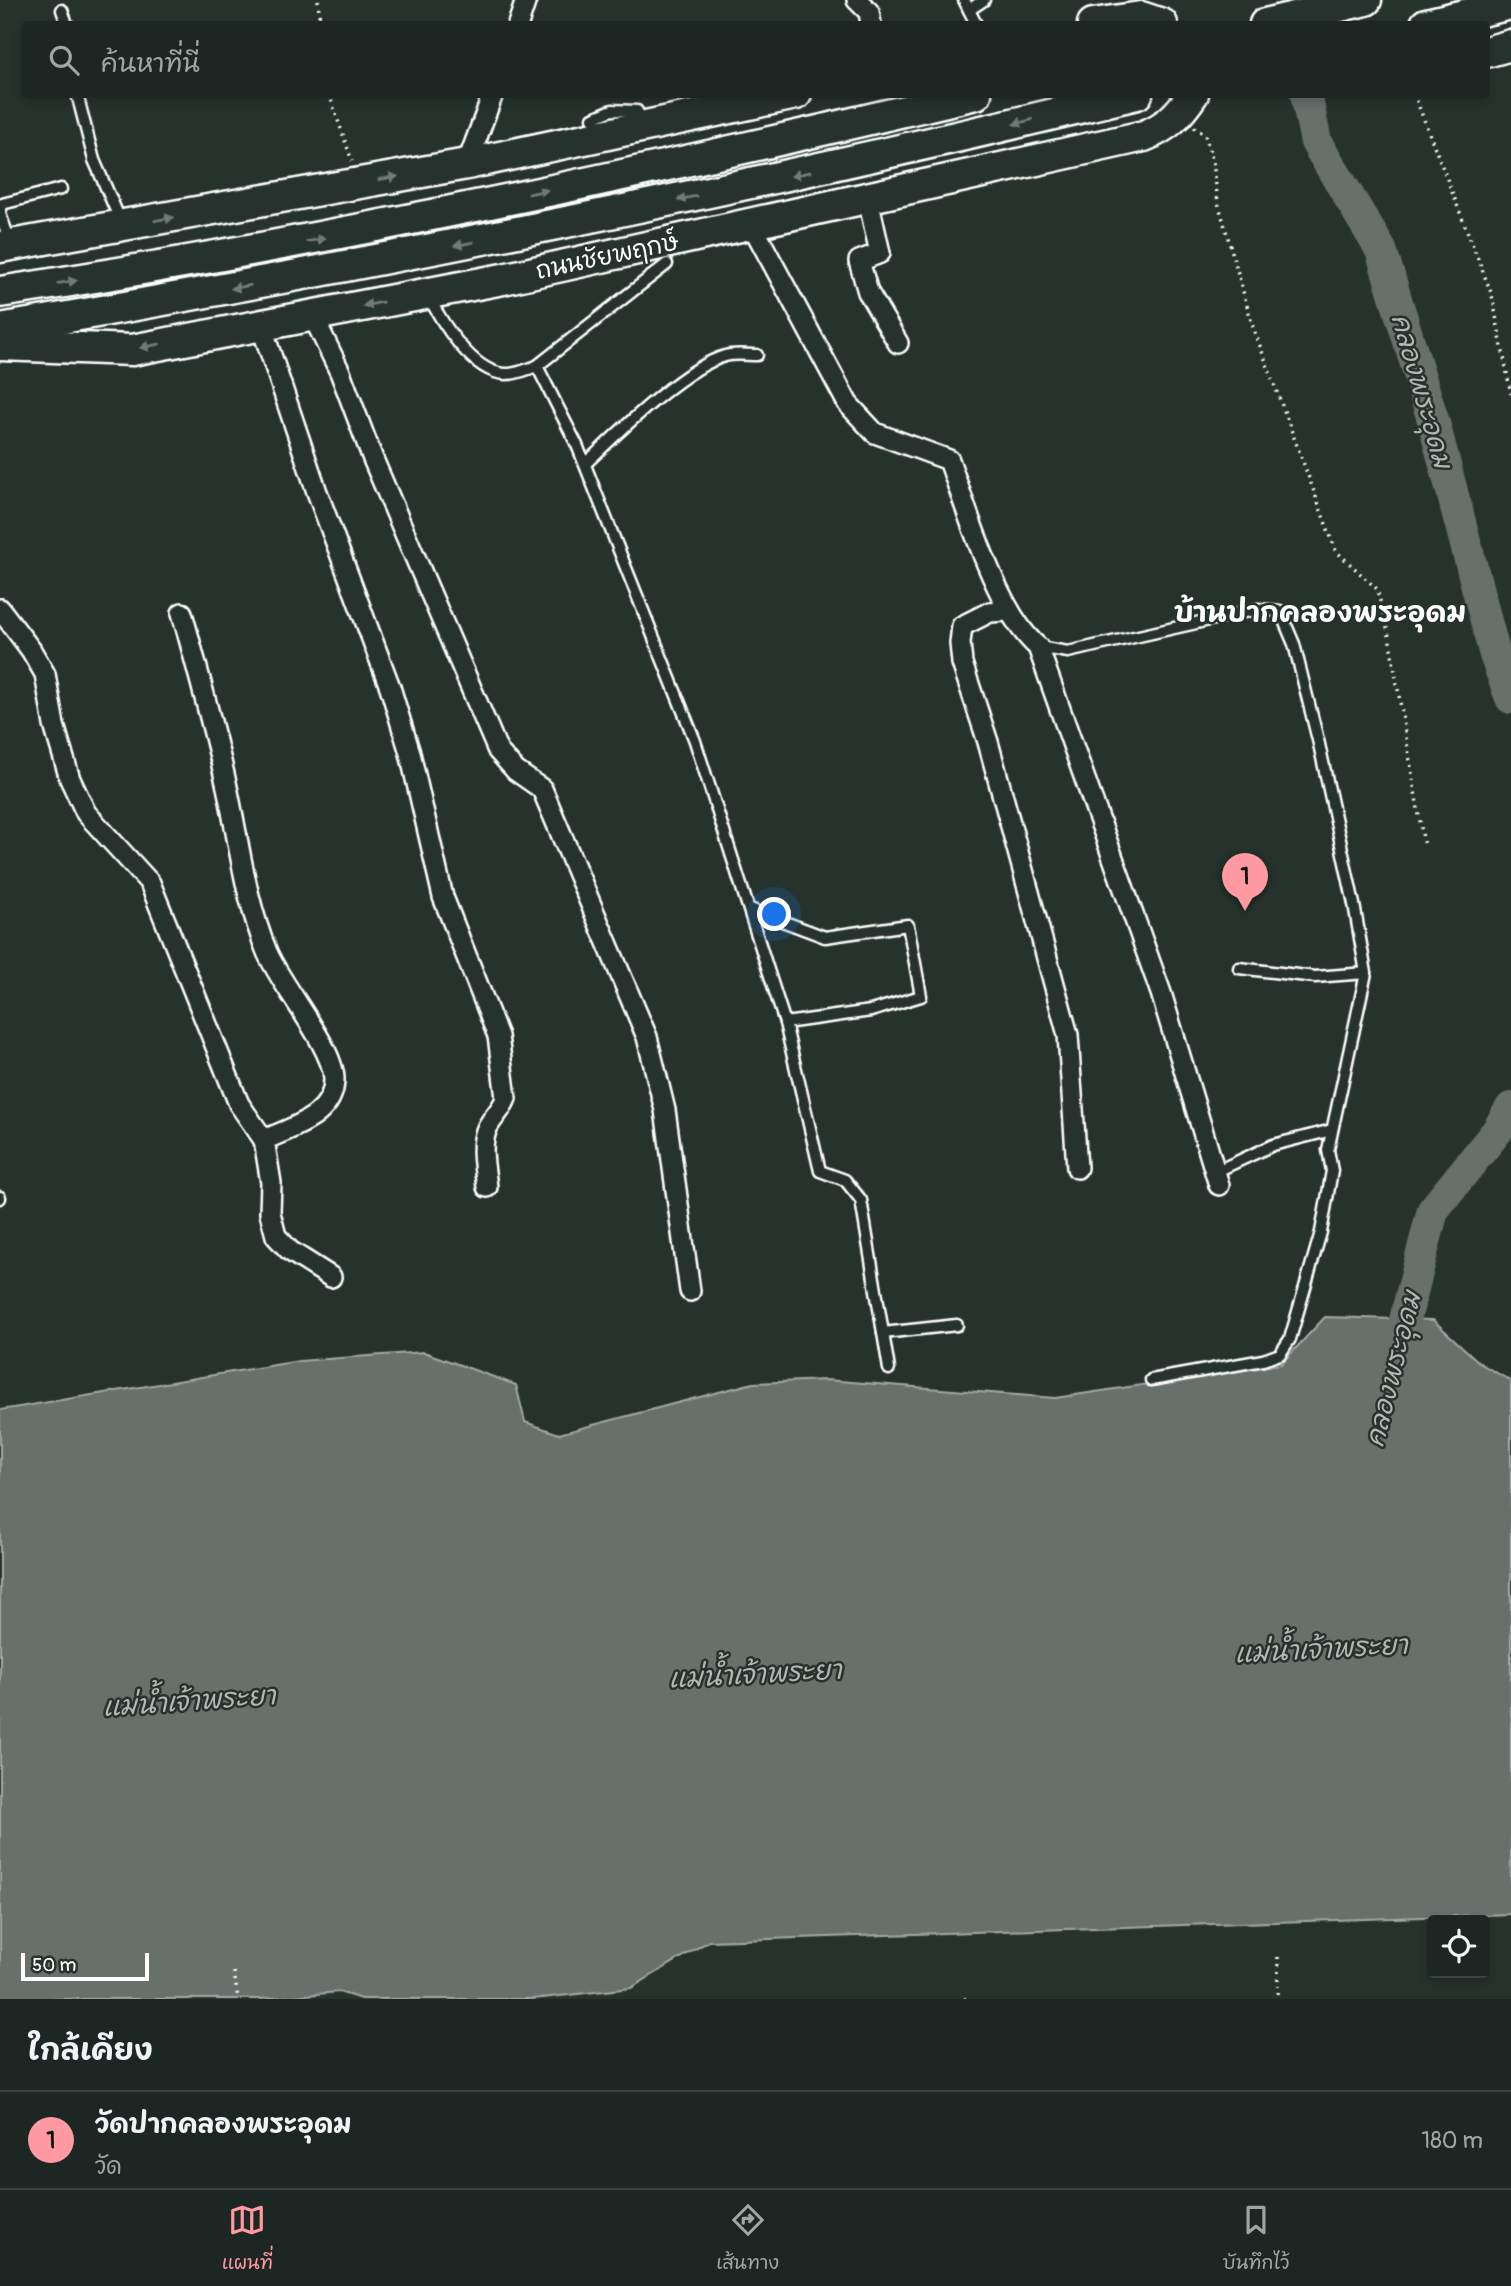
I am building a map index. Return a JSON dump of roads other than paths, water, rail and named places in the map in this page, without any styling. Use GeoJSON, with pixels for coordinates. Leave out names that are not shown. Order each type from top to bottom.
{"type":"FeatureCollection","features":[{"type":"Feature","properties":{"kind":"main road"},"geometry":{"type":"LineString","coordinates":[[1278,21],[1366,0],[1365,21]]}},
{"type":"Feature","properties":{"kind":"main road"},"geometry":{"type":"LineString","coordinates":[[1439,21],[1511,4]]}},
{"type":"Feature","properties":{"kind":"main road"},"geometry":{"type":"LineString","coordinates":[[1113,21],[1133,18],[1148,21]]}},
{"type":"Feature","properties":{"kind":"main road"},"geometry":{"type":"LineString","coordinates":[[1490,51],[1511,45]]}},
{"type":"Feature","properties":{"kind":"main road"},"geometry":{"type":"LineString","coordinates":[[6,246],[467,164],[778,98]]}},
{"type":"Feature","properties":{"kind":"main road"},"geometry":{"type":"LineString","coordinates":[[0,292],[191,263],[340,235],[959,98]]}},
{"type":"Feature","properties":{"kind":"main road","name":"ถนนชัยพฤกษ์"},"geometry":{"type":"LineString","coordinates":[[0,329],[330,271],[754,184],[1120,98]]}},
{"type":"Feature","properties":{"kind":"main road","name":"ถนนชัยพฤกษ์"},"geometry":{"type":"LineString","coordinates":[[0,345],[132,350],[427,294],[752,225],[1144,136],[1186,105]]}},
{"type":"Feature","properties":{"kind":"street"},"geometry":{"type":"LineString","coordinates":[[519,21],[526,0]]}},
{"type":"Feature","properties":{"kind":"street"},"geometry":{"type":"LineString","coordinates":[[857,0],[869,12],[870,21]]}},
{"type":"Feature","properties":{"kind":"street"},"geometry":{"type":"LineString","coordinates":[[467,164],[492,98]]}},
{"type":"Feature","properties":{"kind":"street"},"geometry":{"type":"LineString","coordinates":[[868,199],[880,253],[859,261],[868,292],[898,344]]}},
{"type":"Feature","properties":{"kind":"street"},"geometry":{"type":"LineString","coordinates":[[752,225],[848,404],[876,433],[949,460],[1007,611],[1022,634],[1038,648],[1161,993],[1217,1178]]}},
{"type":"Feature","properties":{"kind":"street"},"geometry":{"type":"LineString","coordinates":[[313,316],[340,372],[373,459],[498,751],[516,771],[542,789],[647,1037],[666,1110],[690,1292]]}},
{"type":"Feature","properties":{"kind":"street"},"geometry":{"type":"LineString","coordinates":[[261,326],[313,480],[390,687],[410,753],[443,897],[498,1036],[506,1098],[503,1107],[486,1129],[483,1143],[487,1187]]}},
{"type":"Feature","properties":{"kind":"street"},"geometry":{"type":"LineString","coordinates":[[0,608],[45,674],[66,765],[86,813],[150,883],[239,1104],[264,1140],[271,1183],[270,1213],[276,1236],[290,1251],[331,1277]]}},
{"type":"Feature","properties":{"kind":"street"},"geometry":{"type":"LineString","coordinates":[[1007,611],[990,612],[962,626],[961,653],[1068,1035],[1077,1168]]}},
{"type":"Feature","properties":{"kind":"street"},"geometry":{"type":"LineString","coordinates":[[182,613],[228,790],[238,855],[266,951],[281,981],[327,1053],[334,1078],[329,1099],[318,1115],[264,1140]]}},
{"type":"Feature","properties":{"kind":"lane"},"geometry":{"type":"LineString","coordinates":[[964,0],[974,21]]}},
{"type":"Feature","properties":{"kind":"lane"},"geometry":{"type":"LineString","coordinates":[[969,10],[984,0]]}},
{"type":"Feature","properties":{"kind":"lane"},"geometry":{"type":"LineString","coordinates":[[62,10],[66,21]]}},
{"type":"Feature","properties":{"kind":"lane"},"geometry":{"type":"LineString","coordinates":[[78,98],[94,160],[123,226]]}},
{"type":"Feature","properties":{"kind":"lane"},"geometry":{"type":"LineString","coordinates":[[593,118],[612,110],[637,111],[645,128]]}},
{"type":"Feature","properties":{"kind":"lane"},"geometry":{"type":"LineString","coordinates":[[6,246],[0,214],[2,204],[61,189]]}},
{"type":"Feature","properties":{"kind":"lane"},"geometry":{"type":"LineString","coordinates":[[427,294],[441,321],[464,350],[486,367],[505,374],[537,366],[667,264]]}},
{"type":"Feature","properties":{"kind":"lane"},"geometry":{"type":"LineString","coordinates":[[585,464],[639,414],[687,377],[725,356],[757,355]]}},
{"type":"Feature","properties":{"kind":"lane"},"geometry":{"type":"LineString","coordinates":[[537,366],[585,464],[695,741],[785,1023],[820,1171],[845,1180],[861,1200],[889,1369]]}},
{"type":"Feature","properties":{"kind":"lane"},"geometry":{"type":"LineString","coordinates":[[1038,648],[1068,652],[1258,608],[1280,611],[1294,644],[1319,744],[1366,973],[1328,1150],[1332,1171],[1321,1232],[1290,1339],[1282,1352],[1264,1360],[1151,1380]]}},
{"type":"Feature","properties":{"kind":"lane"},"geometry":{"type":"LineString","coordinates":[[750,909],[825,937],[908,925],[921,996],[872,1011],[785,1023]]}},
{"type":"Feature","properties":{"kind":"lane"},"geometry":{"type":"LineString","coordinates":[[1240,968],[1315,976],[1366,973]]}},
{"type":"Feature","properties":{"kind":"lane"},"geometry":{"type":"LineString","coordinates":[[1217,1178],[1273,1145],[1332,1130]]}},
{"type":"Feature","properties":{"kind":"lane"},"geometry":{"type":"LineString","coordinates":[[883,1333],[957,1325]]}},
{"type":"Feature","properties":{"kind":"water","name":"แม่น้ำเจ้าพระยา"},"geometry":{"type":"Polygon","coordinates":[[[1325,1317],[1433,1320],[1481,1364],[1511,1381],[1511,1914],[709,1941],[631,1988],[533,1999],[361,1999],[339,1992],[261,1999],[0,1999],[0,1410],[299,1361],[424,1352],[516,1385],[525,1422],[559,1434],[753,1383],[826,1380],[1055,1398],[1281,1364],[1325,1317]]]}},
{"type":"Feature","properties":{"kind":"waterway","name":"คลองพระอุดม"},"geometry":{"type":"LineString","coordinates":[[1307,98],[1316,142],[1381,250],[1434,423],[1495,655],[1511,698]]}},
{"type":"Feature","properties":{"kind":"waterway","name":"คลองพระอุดม"},"geometry":{"type":"LineString","coordinates":[[1395,1359],[1433,1210],[1497,1131],[1511,1108]]}},
{"type":"Feature","properties":{"kind":"place","name":"วัดปากคลองพระอุดม"},"geometry":{"type":"Point","coordinates":[1245,911]}},
{"type":"Feature","properties":{"kind":"district","name":"บ้านปากคลองพระอุดม"},"geometry":{"type":"Point","coordinates":[1320,612]}}]}
